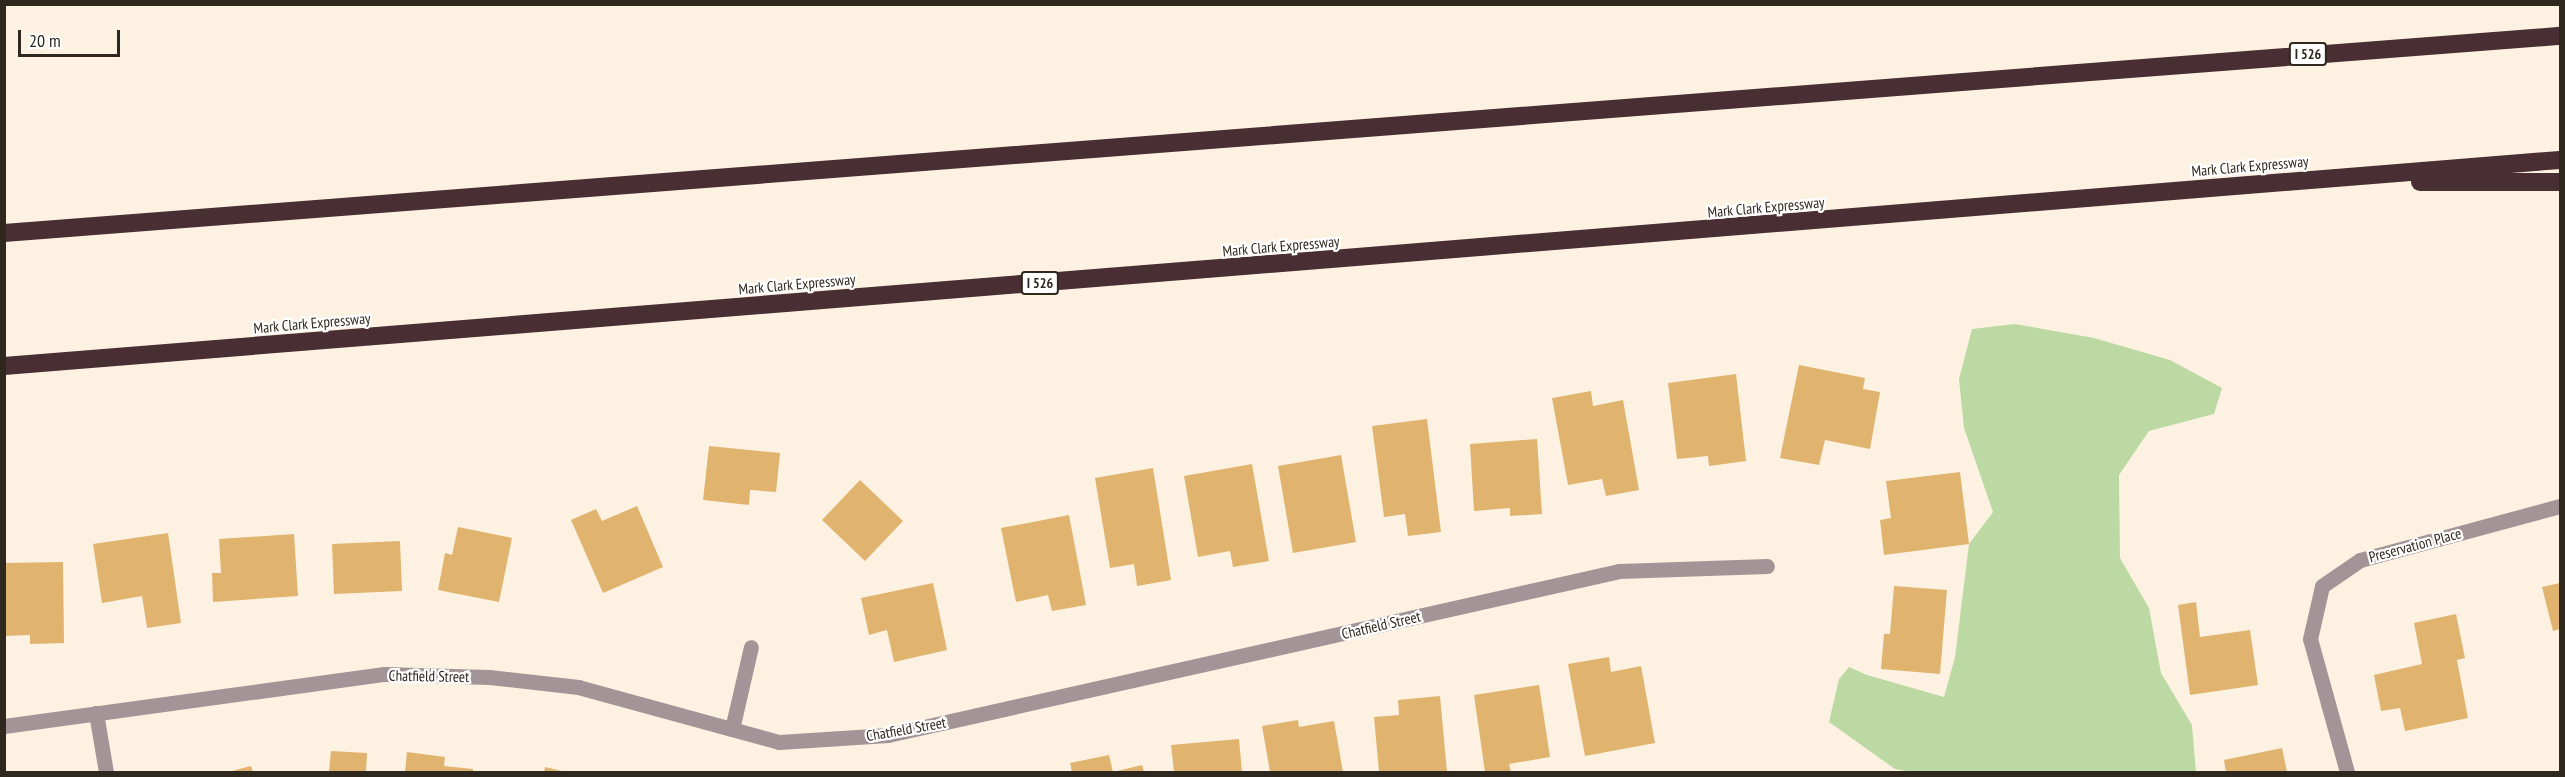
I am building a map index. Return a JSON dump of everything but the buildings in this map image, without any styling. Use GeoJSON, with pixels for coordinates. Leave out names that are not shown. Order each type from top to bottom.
{"type":"FeatureCollection","features":[{"type":"Feature","properties":{"kind":"highway","name":"I 526"},"geometry":{"type":"LineString","coordinates":[[4,233],[2560,36]]}},
{"type":"Feature","properties":{"kind":"highway","name":"Mark Clark Expressway"},"geometry":{"type":"LineString","coordinates":[[4,366],[2560,160]]}},
{"type":"Feature","properties":{"kind":"highway"},"geometry":{"type":"LineString","coordinates":[[2274,182],[2560,182]]}},
{"type":"Feature","properties":{"kind":"street","name":"Preservation Place"},"geometry":{"type":"LineString","coordinates":[[2347,772],[2310,639],[2322,586],[2360,560],[2560,506]]}},
{"type":"Feature","properties":{"kind":"street","name":"Chatfield Street"},"geometry":{"type":"LineString","coordinates":[[4,726],[384,674],[489,677],[579,687],[779,742],[888,735],[1619,571],[1767,566]]}},
{"type":"Feature","properties":{"kind":"street"},"geometry":{"type":"LineString","coordinates":[[732,729],[751,647]]}},
{"type":"Feature","properties":{"kind":"street"},"geometry":{"type":"LineString","coordinates":[[96,713],[106,772]]}},
{"type":"Feature","properties":{"kind":"green space"},"geometry":{"type":"Polygon","coordinates":[[[2015,324],[2094,338],[2170,360],[2222,388],[2214,414],[2149,431],[2119,475],[2120,558],[2149,608],[2161,673],[2192,725],[2196,772],[1912,772],[1895,769],[1829,722],[1839,679],[1849,667],[1867,675],[1944,697],[1955,657],[1969,544],[1993,512],[1964,428],[1959,379],[1972,329],[2015,324]]]}}]}
